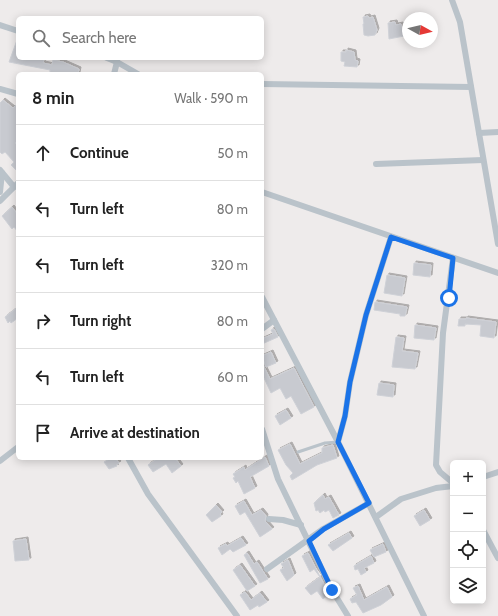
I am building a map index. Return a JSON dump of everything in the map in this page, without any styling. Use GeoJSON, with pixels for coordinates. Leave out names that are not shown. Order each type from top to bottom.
{"type":"FeatureCollection","features":[{"type":"Feature","properties":{"kind":"street"},"geometry":{"type":"LineString","coordinates":[[452,0],[460,22],[498,244]]}},
{"type":"Feature","properties":{"kind":"street"},"geometry":{"type":"LineString","coordinates":[[0,26],[16,30]]}},
{"type":"Feature","properties":{"kind":"street"},"geometry":{"type":"LineString","coordinates":[[112,60],[135,72]]}},
{"type":"Feature","properties":{"kind":"street"},"geometry":{"type":"LineString","coordinates":[[115,72],[118,62]]}},
{"type":"Feature","properties":{"kind":"street"},"geometry":{"type":"LineString","coordinates":[[264,84],[471,87]]}},
{"type":"Feature","properties":{"kind":"street"},"geometry":{"type":"LineString","coordinates":[[0,89],[16,93]]}},
{"type":"Feature","properties":{"kind":"street"},"geometry":{"type":"LineString","coordinates":[[479,133],[498,132]]}},
{"type":"Feature","properties":{"kind":"street"},"geometry":{"type":"LineString","coordinates":[[376,164],[483,160]]}},
{"type":"Feature","properties":{"kind":"street"},"geometry":{"type":"LineString","coordinates":[[0,201],[9,194],[16,185],[1,172]]}},
{"type":"Feature","properties":{"kind":"street"},"geometry":{"type":"LineString","coordinates":[[0,192],[1,172]]}},
{"type":"Feature","properties":{"kind":"street"},"geometry":{"type":"LineString","coordinates":[[264,193],[498,273]]}},
{"type":"Feature","properties":{"kind":"street"},"geometry":{"type":"LineString","coordinates":[[338,442],[345,416],[350,382],[366,315],[391,237]]}},
{"type":"Feature","properties":{"kind":"street"},"geometry":{"type":"LineString","coordinates":[[450,480],[440,472],[436,465],[443,333],[453,258]]}},
{"type":"Feature","properties":{"kind":"street"},"geometry":{"type":"LineString","coordinates":[[264,301],[369,503],[424,616]]}},
{"type":"Feature","properties":{"kind":"street"},"geometry":{"type":"LineString","coordinates":[[264,328],[274,320]]}},
{"type":"Feature","properties":{"kind":"street"},"geometry":{"type":"LineString","coordinates":[[264,435],[278,479],[332,590],[348,616]]}},
{"type":"Feature","properties":{"kind":"street"},"geometry":{"type":"LineString","coordinates":[[0,461],[16,449]]}},
{"type":"Feature","properties":{"kind":"street"},"geometry":{"type":"LineString","coordinates":[[129,460],[148,494],[236,616]]}},
{"type":"Feature","properties":{"kind":"street"},"geometry":{"type":"LineString","coordinates":[[486,476],[498,472]]}},
{"type":"Feature","properties":{"kind":"street"},"geometry":{"type":"LineString","coordinates":[[376,517],[401,499],[436,488],[450,486]]}},
{"type":"Feature","properties":{"kind":"street"},"geometry":{"type":"LineString","coordinates":[[267,569],[309,541],[324,529],[369,503]]}},
{"type":"Feature","properties":{"kind":"street"},"geometry":{"type":"LineString","coordinates":[[269,519],[283,520],[301,525]]}},
{"type":"Feature","properties":{"kind":"street"},"geometry":{"type":"LineString","coordinates":[[484,532],[498,558]]}},
{"type":"Feature","properties":{"kind":"lane"},"geometry":{"type":"LineString","coordinates":[[298,452],[325,443],[338,442]]}},
{"type":"Feature","properties":{"kind":"building"},"geometry":{"type":"Polygon","coordinates":[[[368,16],[369,18],[373,17],[377,30],[375,35],[364,35],[363,17],[368,16]]]}},
{"type":"Feature","properties":{"kind":"building"},"geometry":{"type":"Polygon","coordinates":[[[395,22],[396,25],[401,24],[402,36],[389,39],[388,23],[395,22]]]}},
{"type":"Feature","properties":{"kind":"building"},"geometry":{"type":"Polygon","coordinates":[[[16,43],[16,60],[44,60],[43,63],[52,65],[53,60],[63,62],[79,69],[78,72],[50,72],[50,70],[9,62],[16,43]]]}},
{"type":"Feature","properties":{"kind":"building"},"geometry":{"type":"Polygon","coordinates":[[[346,50],[354,52],[355,60],[358,61],[357,67],[344,66],[345,62],[341,61],[341,52],[346,52],[346,50]]]}},
{"type":"Feature","properties":{"kind":"building"},"geometry":{"type":"Polygon","coordinates":[[[3,100],[13,108],[16,105],[16,170],[11,165],[14,162],[5,152],[2,154],[0,152],[0,103],[3,100]]]}},
{"type":"Feature","properties":{"kind":"building"},"geometry":{"type":"Polygon","coordinates":[[[12,207],[16,212],[16,230],[14,227],[12,229],[2,216],[12,207]]]}},
{"type":"Feature","properties":{"kind":"building"},"geometry":{"type":"Polygon","coordinates":[[[414,263],[431,265],[430,277],[413,275],[414,263]]]}},
{"type":"Feature","properties":{"kind":"building"},"geometry":{"type":"Polygon","coordinates":[[[387,275],[405,278],[402,296],[384,293],[387,275]]]}},
{"type":"Feature","properties":{"kind":"building"},"geometry":{"type":"Polygon","coordinates":[[[375,302],[407,307],[405,316],[374,310],[375,302]]]}},
{"type":"Feature","properties":{"kind":"building"},"geometry":{"type":"Polygon","coordinates":[[[16,309],[16,319],[11,323],[10,321],[8,323],[5,317],[16,309]]]}},
{"type":"Feature","properties":{"kind":"building"},"geometry":{"type":"Polygon","coordinates":[[[466,318],[496,322],[494,338],[480,336],[481,325],[465,324],[465,326],[458,326],[459,319],[466,318]]]}},
{"type":"Feature","properties":{"kind":"building"},"geometry":{"type":"Polygon","coordinates":[[[415,325],[436,328],[434,340],[414,338],[415,325]]]}},
{"type":"Feature","properties":{"kind":"building"},"geometry":{"type":"Polygon","coordinates":[[[274,329],[278,337],[264,343],[264,338],[273,334],[271,330],[274,329]]]}},
{"type":"Feature","properties":{"kind":"building"},"geometry":{"type":"Polygon","coordinates":[[[396,337],[404,338],[402,351],[418,353],[415,369],[392,367],[396,337]]]}},
{"type":"Feature","properties":{"kind":"building"},"geometry":{"type":"Polygon","coordinates":[[[271,352],[276,363],[266,367],[264,355],[271,352]]]}},
{"type":"Feature","properties":{"kind":"building"},"geometry":{"type":"Polygon","coordinates":[[[264,367],[270,379],[294,368],[314,407],[301,414],[291,396],[286,399],[280,388],[271,393],[264,378],[264,367]]]}},
{"type":"Feature","properties":{"kind":"building"},"geometry":{"type":"Polygon","coordinates":[[[379,383],[394,385],[393,397],[377,395],[379,383]]]}},
{"type":"Feature","properties":{"kind":"building"},"geometry":{"type":"Polygon","coordinates":[[[286,410],[291,418],[280,425],[275,416],[286,410]]]}},
{"type":"Feature","properties":{"kind":"building"},"geometry":{"type":"Polygon","coordinates":[[[290,444],[300,464],[322,453],[322,448],[333,445],[337,458],[317,465],[292,480],[290,476],[293,473],[286,465],[278,450],[290,444]]]}},
{"type":"Feature","properties":{"kind":"building"},"geometry":{"type":"Polygon","coordinates":[[[264,458],[269,466],[250,477],[255,488],[244,494],[238,481],[236,483],[233,478],[235,477],[233,474],[244,467],[245,470],[260,460],[264,460],[264,458]]]}},
{"type":"Feature","properties":{"kind":"building"},"geometry":{"type":"Polygon","coordinates":[[[108,460],[117,460],[119,463],[116,465],[117,466],[109,469],[104,462],[108,460]]]}},
{"type":"Feature","properties":{"kind":"building"},"geometry":{"type":"Polygon","coordinates":[[[155,460],[176,460],[181,466],[172,473],[166,464],[153,472],[148,465],[155,460]]]}},
{"type":"Feature","properties":{"kind":"building"},"geometry":{"type":"Polygon","coordinates":[[[323,495],[325,499],[329,497],[339,515],[333,518],[329,510],[325,512],[324,510],[320,513],[318,510],[316,511],[314,503],[323,495]]]}},
{"type":"Feature","properties":{"kind":"building"},"geometry":{"type":"Polygon","coordinates":[[[244,501],[252,515],[261,510],[266,516],[265,521],[272,529],[260,537],[245,512],[240,515],[235,506],[244,501]]]}},
{"type":"Feature","properties":{"kind":"building"},"geometry":{"type":"Polygon","coordinates":[[[216,505],[222,512],[220,514],[221,516],[212,522],[206,515],[216,505]]]}},
{"type":"Feature","properties":{"kind":"building"},"geometry":{"type":"Polygon","coordinates":[[[424,510],[430,520],[420,526],[414,516],[424,510]]]}},
{"type":"Feature","properties":{"kind":"building"},"geometry":{"type":"Polygon","coordinates":[[[349,533],[352,538],[333,551],[328,545],[349,533]]]}},
{"type":"Feature","properties":{"kind":"building"},"geometry":{"type":"Polygon","coordinates":[[[241,538],[246,545],[233,552],[230,549],[222,555],[218,548],[226,544],[227,546],[241,538]]]}},
{"type":"Feature","properties":{"kind":"building"},"geometry":{"type":"Polygon","coordinates":[[[26,539],[29,560],[15,561],[13,541],[26,539]]]}},
{"type":"Feature","properties":{"kind":"building"},"geometry":{"type":"Polygon","coordinates":[[[383,544],[386,552],[374,557],[370,550],[383,544]]]}},
{"type":"Feature","properties":{"kind":"building"},"geometry":{"type":"Polygon","coordinates":[[[247,553],[254,564],[257,562],[268,579],[260,583],[244,555],[247,553]]]}},
{"type":"Feature","properties":{"kind":"building"},"geometry":{"type":"Polygon","coordinates":[[[308,553],[329,594],[323,599],[317,591],[311,595],[305,588],[320,577],[314,569],[310,572],[302,556],[308,553]]]}},
{"type":"Feature","properties":{"kind":"building"},"geometry":{"type":"Polygon","coordinates":[[[371,556],[374,563],[364,568],[366,572],[361,575],[358,569],[355,570],[354,566],[371,556]]]}},
{"type":"Feature","properties":{"kind":"building"},"geometry":{"type":"Polygon","coordinates":[[[288,560],[294,575],[287,581],[280,570],[284,568],[281,564],[288,560]]]}},
{"type":"Feature","properties":{"kind":"building"},"geometry":{"type":"Polygon","coordinates":[[[240,565],[255,586],[247,591],[233,570],[240,565]]]}},
{"type":"Feature","properties":{"kind":"building"},"geometry":{"type":"Polygon","coordinates":[[[358,586],[364,600],[387,587],[392,597],[381,605],[363,613],[356,602],[352,603],[350,599],[357,595],[353,588],[358,586]]]}},
{"type":"Feature","properties":{"kind":"building"},"geometry":{"type":"Polygon","coordinates":[[[245,592],[251,600],[260,593],[267,602],[250,610],[240,595],[245,592]]]}},
{"type":"Feature","properties":{"kind":"route"},"geometry":{"type":"LineString","coordinates":[[332,590],[309,541],[324,529],[369,503],[338,442],[345,416],[350,382],[366,315],[391,237],[453,258],[449,298]]}}]}
